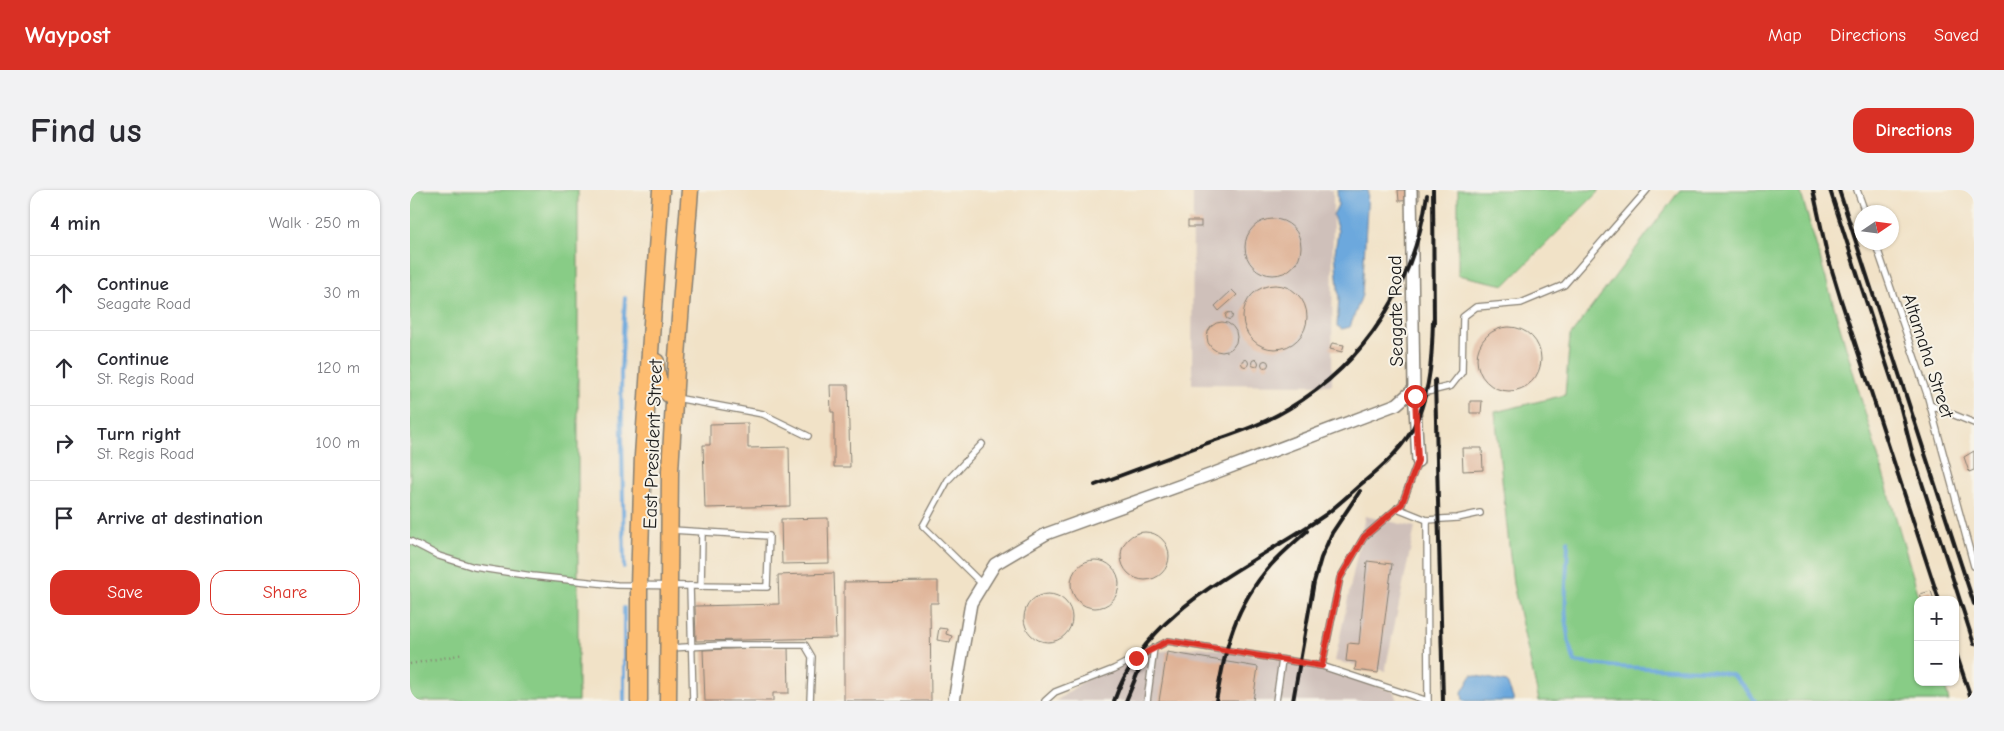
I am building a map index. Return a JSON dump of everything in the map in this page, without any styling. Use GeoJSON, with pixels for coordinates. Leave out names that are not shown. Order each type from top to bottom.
{"type":"FeatureCollection","features":[{"type":"Feature","properties":{"kind":"main road","name":"East President Street"},"geometry":{"type":"LineString","coordinates":[[639,701],[639,585],[643,456],[661,190]]}},
{"type":"Feature","properties":{"kind":"main road","name":"East President Street"},"geometry":{"type":"LineString","coordinates":[[668,701],[669,530],[674,397],[690,190]]}},
{"type":"Feature","properties":{"kind":"main road"},"geometry":{"type":"LineString","coordinates":[[654,290],[656,373],[663,390],[674,397]]}},
{"type":"Feature","properties":{"kind":"street","name":"Seagate Road"},"geometry":{"type":"LineString","coordinates":[[1411,190],[1418,461]]}},
{"type":"Feature","properties":{"kind":"street"},"geometry":{"type":"LineString","coordinates":[[954,701],[971,603],[995,564],[1046,534],[1397,404],[1415,392]]}},
{"type":"Feature","properties":{"kind":"lane"},"geometry":{"type":"LineString","coordinates":[[1415,392],[1451,386],[1462,372],[1463,316],[1476,307],[1521,302],[1564,285],[1647,190]]}},
{"type":"Feature","properties":{"kind":"lane"},"geometry":{"type":"LineString","coordinates":[[1857,190],[1862,205]]}},
{"type":"Feature","properties":{"kind":"lane","name":"Altamaha Street"},"geometry":{"type":"LineString","coordinates":[[1878,250],[1930,405],[1974,566]]}},
{"type":"Feature","properties":{"kind":"lane"},"geometry":{"type":"LineString","coordinates":[[674,397],[764,414],[808,436]]}},
{"type":"Feature","properties":{"kind":"lane"},"geometry":{"type":"LineString","coordinates":[[1930,405],[1974,423]]}},
{"type":"Feature","properties":{"kind":"lane"},"geometry":{"type":"LineString","coordinates":[[982,444],[948,480],[924,526],[982,584]]}},
{"type":"Feature","properties":{"kind":"lane"},"geometry":{"type":"LineString","coordinates":[[1322,666],[1340,578],[1364,537],[1402,504],[1418,461]]}},
{"type":"Feature","properties":{"kind":"lane"},"geometry":{"type":"LineString","coordinates":[[1398,508],[1427,520],[1457,518],[1480,513]]}},
{"type":"Feature","properties":{"kind":"lane"},"geometry":{"type":"LineString","coordinates":[[1045,701],[1055,692],[1114,669],[1168,641],[1322,666],[1428,700],[1427,520]]}},
{"type":"Feature","properties":{"kind":"lane"},"geometry":{"type":"LineString","coordinates":[[410,541],[439,556],[474,567],[570,581],[618,585],[767,587],[769,536],[669,530]]}},
{"type":"Feature","properties":{"kind":"lane"},"geometry":{"type":"LineString","coordinates":[[701,586],[702,532]]}},
{"type":"Feature","properties":{"kind":"lane"},"geometry":{"type":"LineString","coordinates":[[690,586],[693,701]]}},
{"type":"Feature","properties":{"kind":"lane"},"geometry":{"type":"LineString","coordinates":[[668,648],[805,645],[812,657],[810,701]]}},
{"type":"Feature","properties":{"kind":"lane"},"geometry":{"type":"LineString","coordinates":[[1147,701],[1154,648]]}},
{"type":"Feature","properties":{"kind":"lane"},"geometry":{"type":"LineString","coordinates":[[1276,701],[1282,660]]}},
{"type":"Feature","properties":{"kind":"path"},"geometry":{"type":"LineString","coordinates":[[410,664],[464,654]]}},
{"type":"Feature","properties":{"kind":"shaded area"},"geometry":{"type":"Polygon","coordinates":[[[1193,190],[1333,190],[1332,385],[1192,384],[1193,190]]]}},
{"type":"Feature","properties":{"kind":"shaded area"},"geometry":{"type":"Polygon","coordinates":[[[1365,516],[1415,527],[1385,671],[1335,661],[1365,516]]]}},
{"type":"Feature","properties":{"kind":"shaded area"},"geometry":{"type":"Polygon","coordinates":[[[1201,647],[1322,666],[1394,692],[1397,701],[1056,701],[1085,680],[1145,653],[1201,647]]]}},
{"type":"Feature","properties":{"kind":"green space"},"geometry":{"type":"Polygon","coordinates":[[[410,190],[578,190],[578,701],[410,701],[410,190]]]}},
{"type":"Feature","properties":{"kind":"green space"},"geometry":{"type":"Polygon","coordinates":[[[1458,190],[1600,190],[1505,285],[1458,275],[1458,190]]]}},
{"type":"Feature","properties":{"kind":"green space"},"geometry":{"type":"Polygon","coordinates":[[[1680,190],[1800,190],[1919,596],[1914,596],[1914,686],[1945,686],[1949,701],[1539,701],[1513,584],[1495,412],[1565,395],[1570,336],[1680,190]]]}},
{"type":"Feature","properties":{"kind":"water"},"geometry":{"type":"Polygon","coordinates":[[[1337,190],[1368,190],[1362,295],[1350,327],[1342,329],[1337,326],[1339,299],[1335,252],[1338,231],[1333,215],[1338,205],[1337,190]]]}},
{"type":"Feature","properties":{"kind":"water"},"geometry":{"type":"Polygon","coordinates":[[[1472,675],[1507,682],[1514,701],[1463,701],[1462,692],[1472,675]]]}},
{"type":"Feature","properties":{"kind":"building"},"geometry":{"type":"Polygon","coordinates":[[[1398,190],[1419,190],[1419,200],[1399,201],[1398,190]]]}},
{"type":"Feature","properties":{"kind":"building"},"geometry":{"type":"Polygon","coordinates":[[[1268,219],[1278,219],[1293,227],[1299,236],[1301,247],[1299,258],[1293,267],[1278,275],[1268,275],[1257,270],[1250,263],[1245,252],[1245,242],[1250,231],[1257,224],[1268,219]]]}},
{"type":"Feature","properties":{"kind":"building"},"geometry":{"type":"Polygon","coordinates":[[[1188,221],[1201,221],[1201,227],[1188,227],[1188,221]]]}},
{"type":"Feature","properties":{"kind":"building"},"geometry":{"type":"Polygon","coordinates":[[[1269,285],[1281,285],[1298,294],[1305,305],[1307,317],[1305,329],[1298,340],[1281,349],[1269,349],[1257,344],[1248,335],[1243,323],[1243,311],[1248,299],[1257,290],[1269,285]]]}},
{"type":"Feature","properties":{"kind":"building"},"geometry":{"type":"Polygon","coordinates":[[[1232,290],[1237,295],[1219,311],[1215,306],[1232,290]]]}},
{"type":"Feature","properties":{"kind":"building"},"geometry":{"type":"Polygon","coordinates":[[[1229,312],[1233,316],[1229,320],[1225,316],[1229,312]]]}},
{"type":"Feature","properties":{"kind":"building"},"geometry":{"type":"Polygon","coordinates":[[[1222,322],[1233,326],[1237,337],[1233,348],[1222,352],[1211,348],[1207,337],[1211,326],[1222,322]]]}},
{"type":"Feature","properties":{"kind":"building"},"geometry":{"type":"Polygon","coordinates":[[[1509,327],[1527,333],[1535,341],[1541,359],[1535,377],[1527,385],[1509,391],[1491,385],[1483,377],[1477,359],[1483,341],[1491,333],[1509,327]]]}},
{"type":"Feature","properties":{"kind":"building"},"geometry":{"type":"Polygon","coordinates":[[[1332,343],[1344,345],[1342,352],[1330,349],[1332,343]]]}},
{"type":"Feature","properties":{"kind":"building"},"geometry":{"type":"Polygon","coordinates":[[[1245,359],[1249,363],[1245,367],[1241,363],[1245,359]]]}},
{"type":"Feature","properties":{"kind":"building"},"geometry":{"type":"Polygon","coordinates":[[[1255,359],[1259,363],[1255,367],[1251,363],[1255,359]]]}},
{"type":"Feature","properties":{"kind":"building"},"geometry":{"type":"Polygon","coordinates":[[[1265,360],[1269,364],[1265,368],[1261,364],[1265,360]]]}},
{"type":"Feature","properties":{"kind":"building"},"geometry":{"type":"Polygon","coordinates":[[[830,385],[848,385],[850,467],[834,467],[834,412],[831,412],[830,385]]]}},
{"type":"Feature","properties":{"kind":"building"},"geometry":{"type":"Polygon","coordinates":[[[1470,401],[1482,401],[1481,413],[1470,413],[1470,401]]]}},
{"type":"Feature","properties":{"kind":"building"},"geometry":{"type":"Polygon","coordinates":[[[748,423],[748,448],[789,447],[790,506],[705,508],[703,445],[710,445],[710,424],[748,423]]]}},
{"type":"Feature","properties":{"kind":"building"},"geometry":{"type":"Polygon","coordinates":[[[1462,448],[1482,448],[1483,470],[1463,471],[1462,448]]]}},
{"type":"Feature","properties":{"kind":"building"},"geometry":{"type":"Polygon","coordinates":[[[1974,451],[1974,470],[1969,472],[1964,457],[1974,451]]]}},
{"type":"Feature","properties":{"kind":"building"},"geometry":{"type":"Polygon","coordinates":[[[828,518],[829,563],[782,564],[781,519],[828,518]]]}},
{"type":"Feature","properties":{"kind":"building"},"geometry":{"type":"Polygon","coordinates":[[[1140,532],[1150,532],[1162,539],[1169,551],[1169,561],[1162,573],[1150,580],[1140,580],[1132,576],[1125,569],[1121,561],[1121,551],[1125,543],[1132,536],[1140,532]]]}},
{"type":"Feature","properties":{"kind":"building"},"geometry":{"type":"Polygon","coordinates":[[[1090,560],[1100,560],[1112,567],[1119,579],[1119,589],[1112,601],[1100,608],[1090,608],[1082,604],[1075,597],[1071,589],[1071,579],[1075,571],[1082,564],[1090,560]]]}},
{"type":"Feature","properties":{"kind":"building"},"geometry":{"type":"Polygon","coordinates":[[[1367,561],[1392,564],[1378,673],[1355,670],[1356,662],[1346,661],[1348,643],[1359,644],[1367,561]]]}},
{"type":"Feature","properties":{"kind":"building"},"geometry":{"type":"Polygon","coordinates":[[[834,573],[836,638],[696,641],[695,606],[779,604],[778,575],[834,573]]]}},
{"type":"Feature","properties":{"kind":"building"},"geometry":{"type":"Polygon","coordinates":[[[938,581],[938,603],[930,603],[931,701],[844,701],[844,582],[938,581]]]}},
{"type":"Feature","properties":{"kind":"building"},"geometry":{"type":"Polygon","coordinates":[[[1931,591],[1933,596],[1921,596],[1920,594],[1931,591]]]}},
{"type":"Feature","properties":{"kind":"building"},"geometry":{"type":"Polygon","coordinates":[[[1043,594],[1053,594],[1065,601],[1072,613],[1072,623],[1065,635],[1053,642],[1043,642],[1035,638],[1028,631],[1024,623],[1024,613],[1028,605],[1035,598],[1043,594]]]}},
{"type":"Feature","properties":{"kind":"building"},"geometry":{"type":"Polygon","coordinates":[[[939,628],[947,629],[946,634],[952,636],[950,642],[937,640],[939,628]]]}},
{"type":"Feature","properties":{"kind":"building"},"geometry":{"type":"Polygon","coordinates":[[[788,647],[789,693],[773,693],[773,701],[705,701],[703,650],[788,647]]]}},
{"type":"Feature","properties":{"kind":"building"},"geometry":{"type":"Polygon","coordinates":[[[1167,652],[1258,667],[1253,701],[1159,701],[1167,652]]]}},
{"type":"Feature","properties":{"kind":"waterway"},"geometry":{"type":"LineString","coordinates":[[624,567],[621,373],[625,298]]}},
{"type":"Feature","properties":{"kind":"waterway"},"geometry":{"type":"LineString","coordinates":[[1568,541],[1566,619],[1570,649],[1575,662],[1618,667],[1705,670],[1732,675],[1745,687],[1755,701]]}},
{"type":"Feature","properties":{"kind":"waterway"},"geometry":{"type":"LineString","coordinates":[[624,608],[624,701]]}},
{"type":"Feature","properties":{"kind":"railway"},"geometry":{"type":"LineString","coordinates":[[1433,190],[1434,325]]}},
{"type":"Feature","properties":{"kind":"railway"},"geometry":{"type":"LineString","coordinates":[[1813,190],[1827,254],[1841,300],[1938,596]]}},
{"type":"Feature","properties":{"kind":"railway"},"geometry":{"type":"LineString","coordinates":[[1830,190],[1974,644]]}},
{"type":"Feature","properties":{"kind":"railway"},"geometry":{"type":"LineString","coordinates":[[1839,190],[1974,604]]}},
{"type":"Feature","properties":{"kind":"railway"},"geometry":{"type":"LineString","coordinates":[[1095,485],[1268,420],[1316,390],[1341,368],[1363,344],[1382,318],[1398,290],[1411,260],[1421,228],[1427,195]]}},
{"type":"Feature","properties":{"kind":"railway"},"geometry":{"type":"LineString","coordinates":[[1114,701],[1129,668],[1150,639],[1175,614],[1203,592],[1325,515],[1400,448],[1412,430],[1422,408],[1428,383],[1433,320]]}},
{"type":"Feature","properties":{"kind":"railway"},"geometry":{"type":"LineString","coordinates":[[1435,380],[1443,701]]}},
{"type":"Feature","properties":{"kind":"railway"},"geometry":{"type":"LineString","coordinates":[[1293,701],[1314,582],[1321,558],[1332,533],[1360,491]]}},
{"type":"Feature","properties":{"kind":"railway"},"geometry":{"type":"LineString","coordinates":[[1216,701],[1223,663],[1233,629],[1248,597],[1271,565],[1307,531]]}},
{"type":"Feature","properties":{"kind":"railway"},"geometry":{"type":"LineString","coordinates":[[1126,701],[1145,655]]}},
{"type":"Feature","properties":{"kind":"railway"},"geometry":{"type":"LineString","coordinates":[[1959,662],[1972,701]]}},
{"type":"Feature","properties":{"kind":"route"},"geometry":{"type":"LineString","coordinates":[[1136,658],[1168,641],[1322,666],[1340,578],[1364,537],[1402,504],[1418,461],[1415,396]]}}]}
